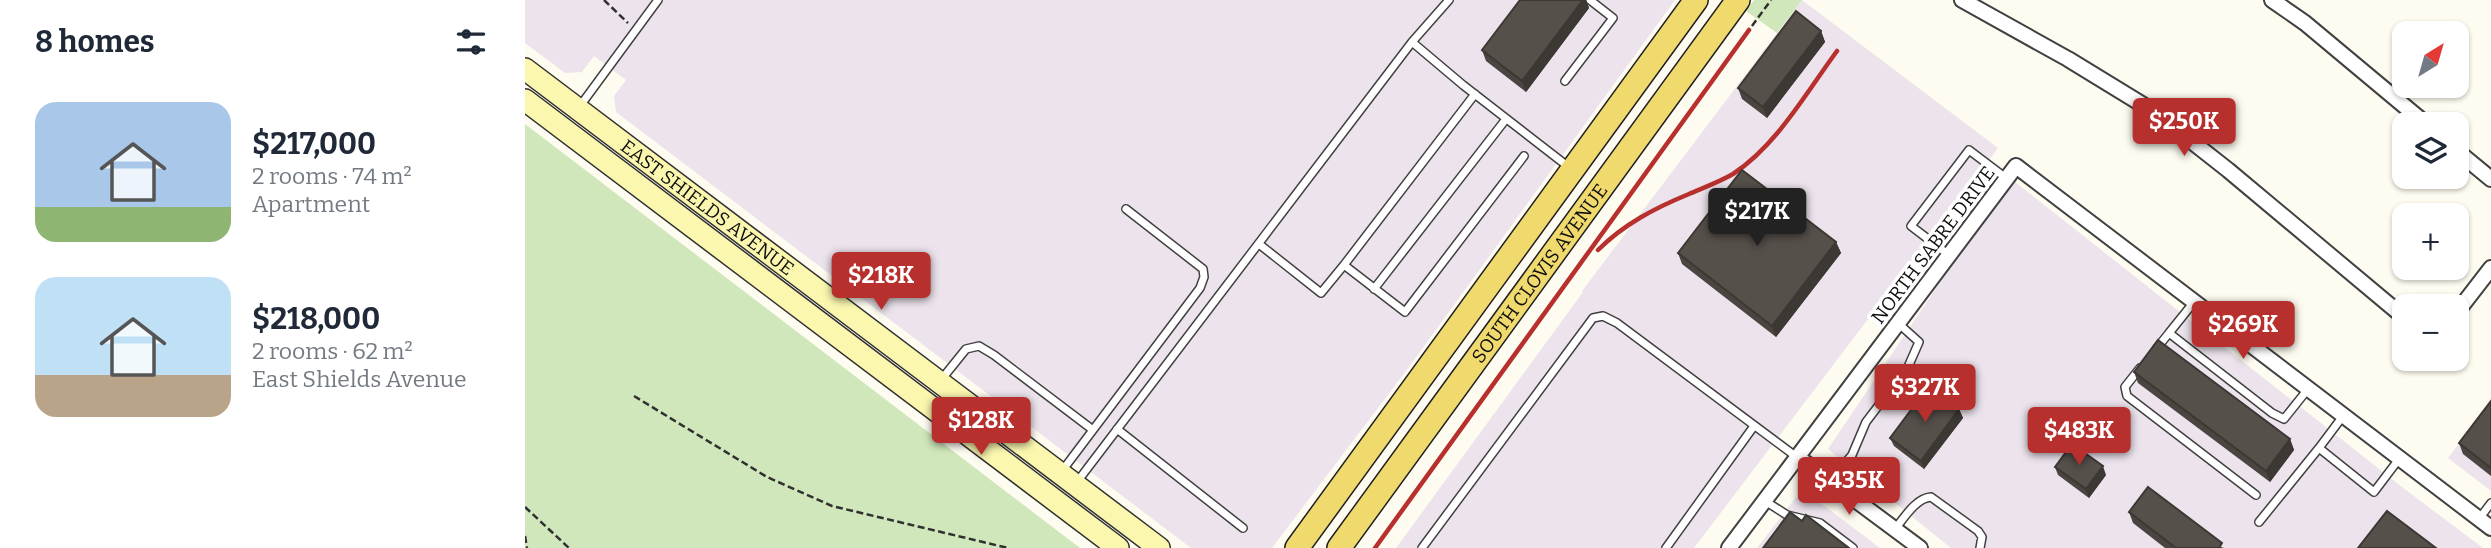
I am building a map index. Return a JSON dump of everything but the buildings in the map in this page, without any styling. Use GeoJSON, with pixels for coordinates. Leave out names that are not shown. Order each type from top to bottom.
{"type":"FeatureCollection","features":[{"type":"Feature","properties":{"kind":"main road","name":"SOUTH CLOVIS AVENUE"},"geometry":{"type":"LineString","coordinates":[[1297,548],[1696,0]]}},
{"type":"Feature","properties":{"kind":"main road","name":"SOUTH CLOVIS AVENUE"},"geometry":{"type":"LineString","coordinates":[[1339,548],[1738,0]]}},
{"type":"Feature","properties":{"kind":"main road","name":"EAST SHIELDS AVENUE"},"geometry":{"type":"LineString","coordinates":[[525,69],[1159,548]]}},
{"type":"Feature","properties":{"kind":"main road","name":"EAST SHIELDS AVENUE"},"geometry":{"type":"LineString","coordinates":[[525,100],[1118,548]]}},
{"type":"Feature","properties":{"kind":"main road"},"geometry":{"type":"LineString","coordinates":[[562,128],[577,109]]}},
{"type":"Feature","properties":{"kind":"main road"},"geometry":{"type":"LineString","coordinates":[[905,388],[960,414],[1036,471],[1067,479]]}},
{"type":"Feature","properties":{"kind":"street"},"geometry":{"type":"LineString","coordinates":[[1962,0],[2068,59],[2153,111],[2392,307]]}},
{"type":"Feature","properties":{"kind":"street"},"geometry":{"type":"LineString","coordinates":[[2272,0],[2305,23],[2412,112]]}},
{"type":"Feature","properties":{"kind":"street"},"geometry":{"type":"LineString","coordinates":[[2469,160],[2491,179]]}},
{"type":"Feature","properties":{"kind":"street","name":"NORTH SABRE DRIVE"},"geometry":{"type":"LineString","coordinates":[[1730,548],[2016,166],[2194,302]]}},
{"type":"Feature","properties":{"kind":"street"},"geometry":{"type":"LineString","coordinates":[[2469,296],[2491,268]]}},
{"type":"Feature","properties":{"kind":"street"},"geometry":{"type":"LineString","coordinates":[[2194,302],[2491,528]]}},
{"type":"Feature","properties":{"kind":"street"},"geometry":{"type":"LineString","coordinates":[[1799,458],[1920,548]]}},
{"type":"Feature","properties":{"kind":"lane"},"geometry":{"type":"LineString","coordinates":[[577,109],[658,0]]}},
{"type":"Feature","properties":{"kind":"lane"},"geometry":{"type":"LineString","coordinates":[[1067,479],[1117,429],[1412,42],[1449,0]]}},
{"type":"Feature","properties":{"kind":"lane"},"geometry":{"type":"LineString","coordinates":[[1565,81],[1613,18],[1590,0]]}},
{"type":"Feature","properties":{"kind":"lane"},"geometry":{"type":"LineString","coordinates":[[1412,42],[1572,170]]}},
{"type":"Feature","properties":{"kind":"lane"},"geometry":{"type":"LineString","coordinates":[[1259,244],[1321,293],[1475,94]]}},
{"type":"Feature","properties":{"kind":"lane"},"geometry":{"type":"LineString","coordinates":[[1374,289],[1506,118]]}},
{"type":"Feature","properties":{"kind":"lane"},"geometry":{"type":"LineString","coordinates":[[1950,255],[1911,226],[1969,150],[2007,179]]}},
{"type":"Feature","properties":{"kind":"lane"},"geometry":{"type":"LineString","coordinates":[[1344,265],[1405,312],[1524,156]]}},
{"type":"Feature","properties":{"kind":"lane"},"geometry":{"type":"LineString","coordinates":[[1067,479],[1093,430],[1200,288],[1204,277],[1203,268],[1126,209]]}},
{"type":"Feature","properties":{"kind":"lane"},"geometry":{"type":"LineString","coordinates":[[2151,355],[2194,302]]}},
{"type":"Feature","properties":{"kind":"lane"},"geometry":{"type":"LineString","coordinates":[[1422,548],[1593,318],[1603,316],[1617,323],[1799,458]]}},
{"type":"Feature","properties":{"kind":"lane"},"geometry":{"type":"LineString","coordinates":[[1830,481],[1852,455],[1866,422],[1908,367],[1919,342],[1899,324]]}},
{"type":"Feature","properties":{"kind":"lane"},"geometry":{"type":"LineString","coordinates":[[2169,333],[2272,413],[2284,419],[2308,389]]}},
{"type":"Feature","properties":{"kind":"lane"},"geometry":{"type":"LineString","coordinates":[[940,383],[966,349],[979,346],[995,355],[1093,430]]}},
{"type":"Feature","properties":{"kind":"lane"},"geometry":{"type":"LineString","coordinates":[[2143,366],[2125,387],[2127,396],[2256,495]]}},
{"type":"Feature","properties":{"kind":"lane"},"geometry":{"type":"LineString","coordinates":[[2259,522],[2343,416]]}},
{"type":"Feature","properties":{"kind":"lane"},"geometry":{"type":"LineString","coordinates":[[1666,548],[1754,426]]}},
{"type":"Feature","properties":{"kind":"lane"},"geometry":{"type":"LineString","coordinates":[[1117,429],[1243,528]]}},
{"type":"Feature","properties":{"kind":"lane"},"geometry":{"type":"LineString","coordinates":[[2319,447],[2374,492],[2399,459]]}},
{"type":"Feature","properties":{"kind":"lane"},"geometry":{"type":"LineString","coordinates":[[1895,529],[1919,500],[1931,497],[1978,531],[1982,537],[1980,548]]}},
{"type":"Feature","properties":{"kind":"lane"},"geometry":{"type":"LineString","coordinates":[[1765,501],[1787,515],[1820,523],[1853,548]]}},
{"type":"Feature","properties":{"kind":"lane"},"geometry":{"type":"LineString","coordinates":[[2479,519],[2491,503]]}},
{"type":"Feature","properties":{"kind":"path"},"geometry":{"type":"LineString","coordinates":[[604,0],[635,31]]}},
{"type":"Feature","properties":{"kind":"path"},"geometry":{"type":"LineString","coordinates":[[1752,26],[1771,0]]}},
{"type":"Feature","properties":{"kind":"path"},"geometry":{"type":"LineString","coordinates":[[634,396],[767,477],[832,506],[1007,548]]}},
{"type":"Feature","properties":{"kind":"path"},"geometry":{"type":"LineString","coordinates":[[525,507],[569,548]]}},
{"type":"Feature","properties":{"kind":"path"},"geometry":{"type":"LineString","coordinates":[[525,537],[527,548]]}},
{"type":"Feature","properties":{"kind":"shaded area"},"geometry":{"type":"Polygon","coordinates":[[[525,0],[1675,0],[1409,367],[1272,548],[1191,548],[616,112],[614,96],[626,80],[594,56],[582,72],[565,73],[525,43],[525,0]]]}},
{"type":"Feature","properties":{"kind":"shaded area"},"geometry":{"type":"Polygon","coordinates":[[[1802,0],[1998,148],[1694,548],[1396,548],[1582,291],[1802,0]]]}},
{"type":"Feature","properties":{"kind":"shaded area"},"geometry":{"type":"Polygon","coordinates":[[[2010,178],[2483,548],[1951,548],[1828,449],[2010,178]]]}},
{"type":"Feature","properties":{"kind":"shaded area"},"geometry":{"type":"Polygon","coordinates":[[[2491,401],[2491,491],[2448,458],[2491,401]]]}},
{"type":"Feature","properties":{"kind":"shaded area"},"geometry":{"type":"Polygon","coordinates":[[[1810,495],[1880,548],[1757,548],[1796,497],[1810,495]]]}},
{"type":"Feature","properties":{"kind":"green space"},"geometry":{"type":"Polygon","coordinates":[[[1754,0],[1802,0],[1777,33],[1746,11],[1754,0]]]}},
{"type":"Feature","properties":{"kind":"green space"},"geometry":{"type":"Polygon","coordinates":[[[525,124],[1080,548],[525,548],[525,124]]]}},
{"type":"Feature","properties":{"kind":"railway"},"geometry":{"type":"LineString","coordinates":[[1375,548],[1749,30]]}},
{"type":"Feature","properties":{"kind":"railway"},"geometry":{"type":"LineString","coordinates":[[1598,250],[1618,232],[1640,218],[1728,177],[1749,162],[1790,117],[1837,51]]}}]}
